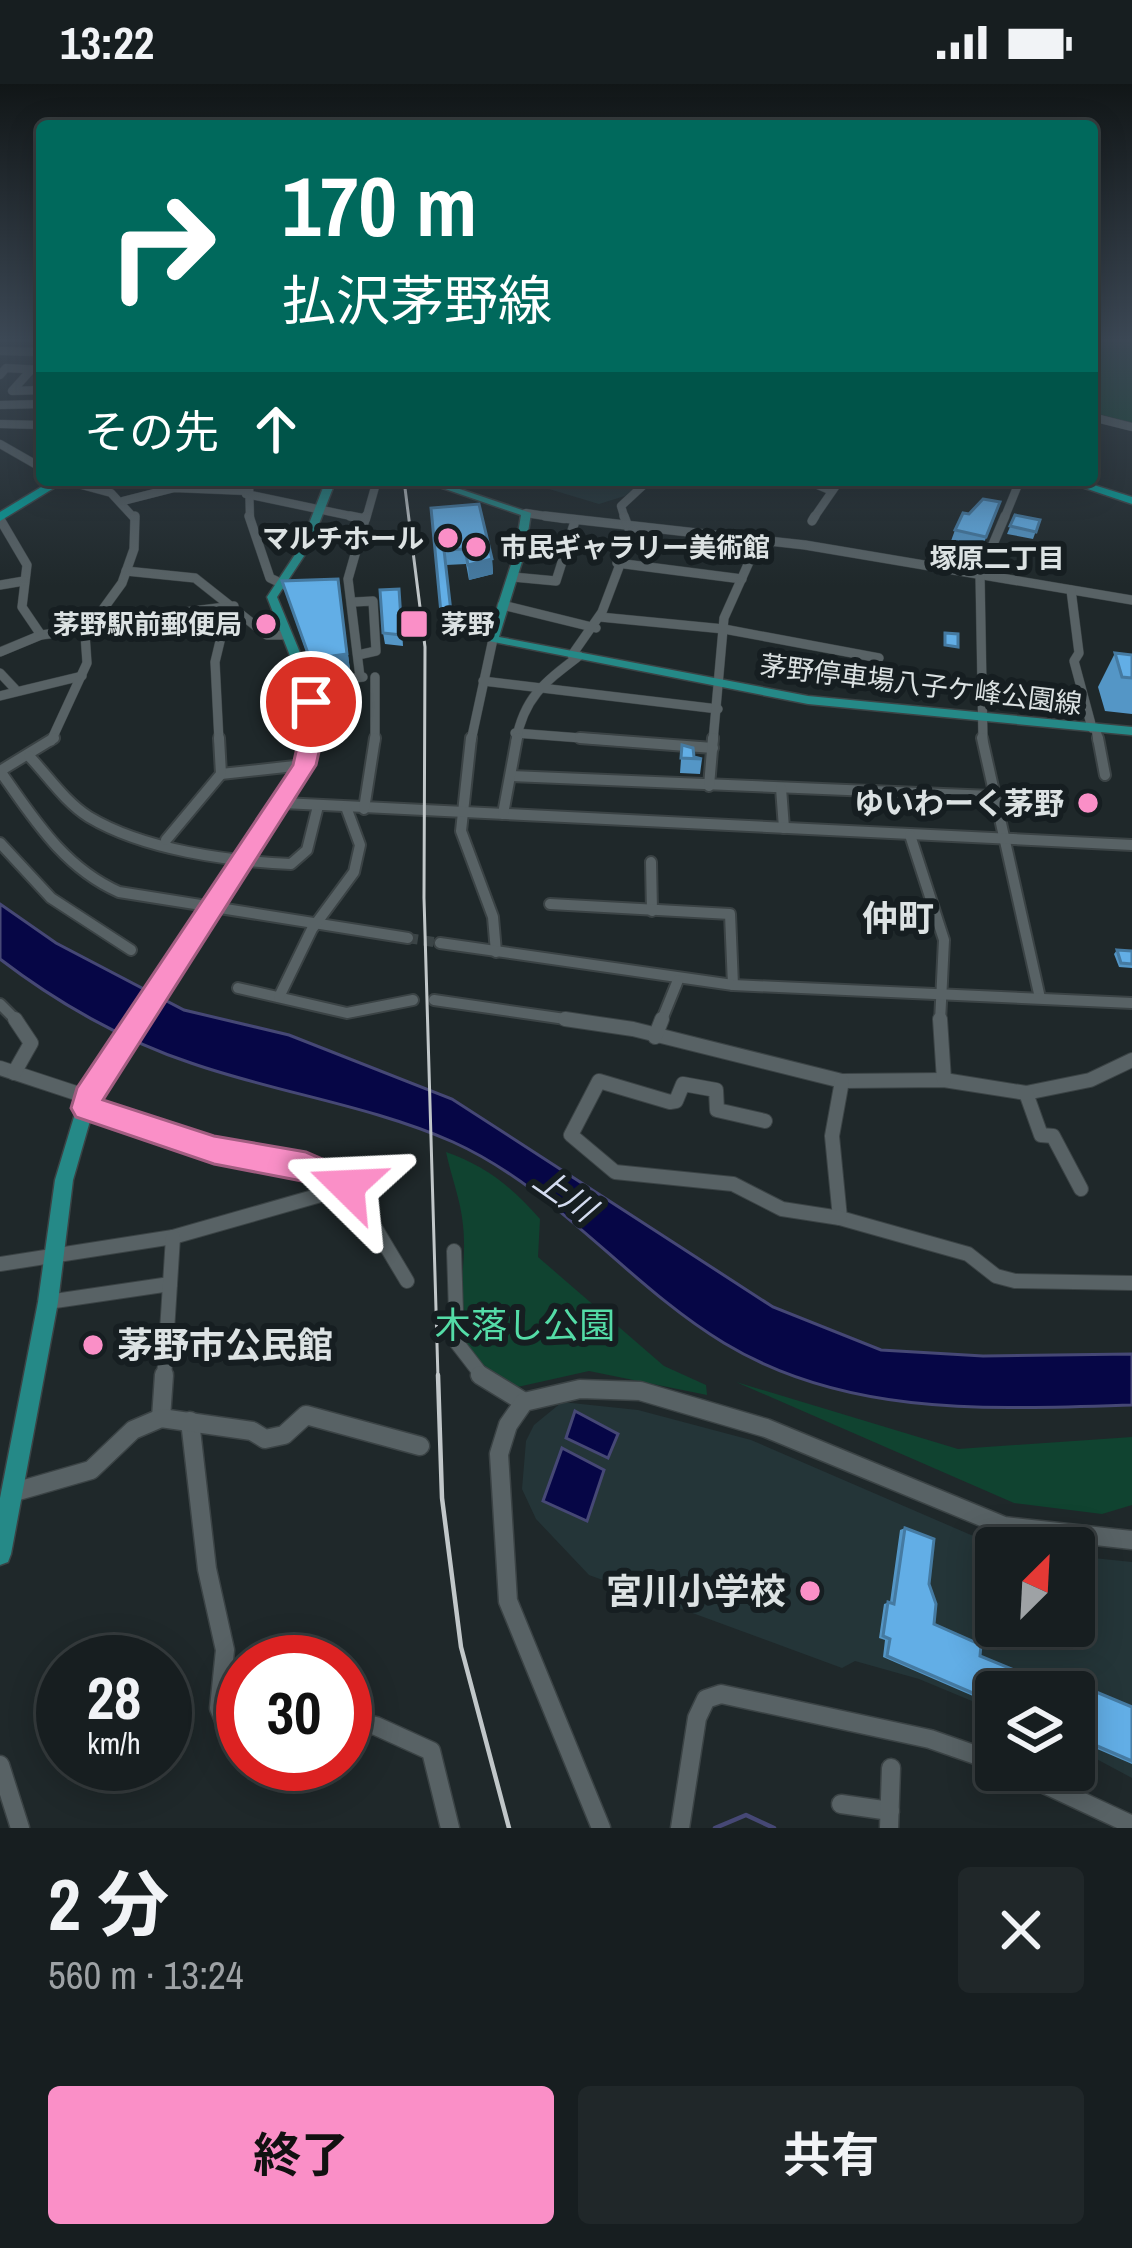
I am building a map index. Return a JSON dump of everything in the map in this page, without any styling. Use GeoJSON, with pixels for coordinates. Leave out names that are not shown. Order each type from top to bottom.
{"type":"FeatureCollection","features":[{"type":"Feature","properties":{"kind":"highway"},"geometry":{"type":"LineString","coordinates":[[0,518],[52,486]]}},
{"type":"Feature","properties":{"kind":"highway"},"geometry":{"type":"LineString","coordinates":[[1086,486],[1132,501]]}},
{"type":"Feature","properties":{"kind":"main road"},"geometry":{"type":"LineString","coordinates":[[0,1554],[48,1302],[64,1180],[87,1103],[304,765],[313,730],[307,683],[272,607],[329,486]]}},
{"type":"Feature","properties":{"kind":"main road"},"geometry":{"type":"LineString","coordinates":[[443,486],[526,513],[513,577],[493,639]]}},
{"type":"Feature","properties":{"kind":"main road","name":"茅野停車場八子ケ峰公園線"},"geometry":{"type":"LineString","coordinates":[[493,639],[808,700],[1132,731]]}},
{"type":"Feature","properties":{"kind":"street"},"geometry":{"type":"LineString","coordinates":[[0,424],[36,425]]}},
{"type":"Feature","properties":{"kind":"street"},"geometry":{"type":"LineString","coordinates":[[0,444],[36,464]]}},
{"type":"Feature","properties":{"kind":"street"},"geometry":{"type":"LineString","coordinates":[[88,486],[105,490],[135,514],[126,571],[112,602],[90,626],[82,676],[53,740],[0,771],[66,859],[96,884],[215,909],[408,938]]}},
{"type":"Feature","properties":{"kind":"street"},"geometry":{"type":"LineString","coordinates":[[122,501],[168,486]]}},
{"type":"Feature","properties":{"kind":"street"},"geometry":{"type":"LineString","coordinates":[[192,486],[321,506],[365,519]]}},
{"type":"Feature","properties":{"kind":"street"},"geometry":{"type":"LineString","coordinates":[[248,486],[270,578],[278,586],[303,587]]}},
{"type":"Feature","properties":{"kind":"street"},"geometry":{"type":"LineString","coordinates":[[359,677],[350,584],[375,486]]}},
{"type":"Feature","properties":{"kind":"street"},"geometry":{"type":"LineString","coordinates":[[503,814],[522,709],[539,686],[576,655],[598,623],[631,529],[620,506],[642,486]]}},
{"type":"Feature","properties":{"kind":"street"},"geometry":{"type":"LineString","coordinates":[[820,486],[832,491]]}},
{"type":"Feature","properties":{"kind":"street"},"geometry":{"type":"LineString","coordinates":[[812,521],[836,486]]}},
{"type":"Feature","properties":{"kind":"street"},"geometry":{"type":"LineString","coordinates":[[1017,486],[980,575],[981,717],[992,796],[1040,998]]}},
{"type":"Feature","properties":{"kind":"street"},"geometry":{"type":"LineString","coordinates":[[526,513],[758,542],[1132,601]]}},
{"type":"Feature","properties":{"kind":"street"},"geometry":{"type":"LineString","coordinates":[[0,518],[27,565],[24,616],[41,635]]}},
{"type":"Feature","properties":{"kind":"street"},"geometry":{"type":"LineString","coordinates":[[513,577],[556,581],[575,521]]}},
{"type":"Feature","properties":{"kind":"street"},"geometry":{"type":"LineString","coordinates":[[709,786],[724,629],[758,542]]}},
{"type":"Feature","properties":{"kind":"street"},"geometry":{"type":"LineString","coordinates":[[617,563],[742,579]]}},
{"type":"Feature","properties":{"kind":"street"},"geometry":{"type":"LineString","coordinates":[[126,571],[192,577],[267,635],[285,635]]}},
{"type":"Feature","properties":{"kind":"street"},"geometry":{"type":"LineString","coordinates":[[0,585],[24,581]]}},
{"type":"Feature","properties":{"kind":"street"},"geometry":{"type":"LineString","coordinates":[[329,586],[350,584]]}},
{"type":"Feature","properties":{"kind":"street"},"geometry":{"type":"LineString","coordinates":[[1071,590],[1079,657],[1074,661],[1105,775]]}},
{"type":"Feature","properties":{"kind":"street"},"geometry":{"type":"LineString","coordinates":[[354,602],[373,601],[376,651],[358,656]]}},
{"type":"Feature","properties":{"kind":"street"},"geometry":{"type":"LineString","coordinates":[[502,604],[598,623],[724,629],[879,658]]}},
{"type":"Feature","properties":{"kind":"street"},"geometry":{"type":"LineString","coordinates":[[0,652],[41,635],[232,607]]}},
{"type":"Feature","properties":{"kind":"street"},"geometry":{"type":"LineString","coordinates":[[166,840],[220,774],[215,662],[232,607]]}},
{"type":"Feature","properties":{"kind":"street"},"geometry":{"type":"LineString","coordinates":[[493,639],[461,812],[463,845],[499,922],[496,952]]}},
{"type":"Feature","properties":{"kind":"street"},"geometry":{"type":"LineString","coordinates":[[0,673],[15,689]]}},
{"type":"Feature","properties":{"kind":"street"},"geometry":{"type":"LineString","coordinates":[[0,696],[82,676]]}},
{"type":"Feature","properties":{"kind":"street"},"geometry":{"type":"LineString","coordinates":[[307,683],[379,677],[375,760],[364,809]]}},
{"type":"Feature","properties":{"kind":"street"},"geometry":{"type":"LineString","coordinates":[[483,681],[718,710]]}},
{"type":"Feature","properties":{"kind":"street"},"geometry":{"type":"LineString","coordinates":[[515,734],[713,748]]}},
{"type":"Feature","properties":{"kind":"street"},"geometry":{"type":"LineString","coordinates":[[29,756],[88,817],[246,859],[291,864],[307,850],[318,806]]}},
{"type":"Feature","properties":{"kind":"street"},"geometry":{"type":"LineString","coordinates":[[220,774],[304,765]]}},
{"type":"Feature","properties":{"kind":"street"},"geometry":{"type":"LineString","coordinates":[[511,776],[992,796]]}},
{"type":"Feature","properties":{"kind":"street"},"geometry":{"type":"LineString","coordinates":[[781,788],[784,828]]}},
{"type":"Feature","properties":{"kind":"street"},"geometry":{"type":"LineString","coordinates":[[283,803],[1132,845]]}},
{"type":"Feature","properties":{"kind":"street"},"geometry":{"type":"LineString","coordinates":[[279,997],[316,923],[358,858],[360,845],[346,808]]}},
{"type":"Feature","properties":{"kind":"street"},"geometry":{"type":"LineString","coordinates":[[910,835],[944,940],[938,993],[944,1080]]}},
{"type":"Feature","properties":{"kind":"street"},"geometry":{"type":"LineString","coordinates":[[0,843],[51,898],[131,950]]}},
{"type":"Feature","properties":{"kind":"street"},"geometry":{"type":"LineString","coordinates":[[651,862],[652,911]]}},
{"type":"Feature","properties":{"kind":"street"},"geometry":{"type":"LineString","coordinates":[[550,904],[730,914],[733,985]]}},
{"type":"Feature","properties":{"kind":"street"},"geometry":{"type":"LineString","coordinates":[[440,943],[733,985],[1132,1003]]}},
{"type":"Feature","properties":{"kind":"street"},"geometry":{"type":"LineString","coordinates":[[655,1037],[678,980]]}},
{"type":"Feature","properties":{"kind":"street"},"geometry":{"type":"LineString","coordinates":[[238,988],[347,1013],[413,1000]]}},
{"type":"Feature","properties":{"kind":"street"},"geometry":{"type":"LineString","coordinates":[[434,1000],[607,1030],[622,1027],[842,1081],[944,1080],[1026,1093],[1090,1080],[1132,1060]]}},
{"type":"Feature","properties":{"kind":"street"},"geometry":{"type":"LineString","coordinates":[[0,1004],[28,1032],[31,1043],[7,1071],[214,1150],[306,1167],[338,1180],[356,1194],[407,1281]]}},
{"type":"Feature","properties":{"kind":"street"},"geometry":{"type":"LineString","coordinates":[[765,1121],[717,1110],[716,1090],[683,1084],[676,1101],[670,1102],[599,1081],[572,1135],[615,1172],[733,1184],[782,1209],[840,1218],[968,1254],[997,1276],[1015,1281],[1132,1283]]}},
{"type":"Feature","properties":{"kind":"street"},"geometry":{"type":"LineString","coordinates":[[840,1218],[832,1136],[842,1081]]}},
{"type":"Feature","properties":{"kind":"street"},"geometry":{"type":"LineString","coordinates":[[1026,1093],[1041,1135],[1053,1136],[1081,1189]]}},
{"type":"Feature","properties":{"kind":"street"},"geometry":{"type":"LineString","coordinates":[[0,1264],[173,1237],[324,1193],[338,1180]]}},
{"type":"Feature","properties":{"kind":"street"},"geometry":{"type":"LineString","coordinates":[[161,1418],[173,1237]]}},
{"type":"Feature","properties":{"kind":"street"},"geometry":{"type":"LineString","coordinates":[[454,1251],[451,1325],[458,1348],[477,1378],[524,1402]]}},
{"type":"Feature","properties":{"kind":"street"},"geometry":{"type":"LineString","coordinates":[[48,1302],[170,1284]]}},
{"type":"Feature","properties":{"kind":"street"},"geometry":{"type":"LineString","coordinates":[[601,1828],[508,1601],[499,1454],[508,1425],[524,1402],[545,1393],[592,1387],[718,1408],[1006,1526],[1132,1540]]}},
{"type":"Feature","properties":{"kind":"street"},"geometry":{"type":"LineString","coordinates":[[11,1493],[91,1470],[133,1430],[161,1418],[251,1431],[266,1439],[284,1435],[306,1415],[420,1446]]}},
{"type":"Feature","properties":{"kind":"street"},"geometry":{"type":"LineString","coordinates":[[190,1421],[206,1569],[222,1635]]}},
{"type":"Feature","properties":{"kind":"street"},"geometry":{"type":"LineString","coordinates":[[680,1828],[697,1718],[706,1699],[721,1694],[931,1739],[975,1755]]}},
{"type":"Feature","properties":{"kind":"street"},"geometry":{"type":"LineString","coordinates":[[372,1725],[431,1751],[450,1828]]}},
{"type":"Feature","properties":{"kind":"street"},"geometry":{"type":"LineString","coordinates":[[0,1766],[20,1828]]}},
{"type":"Feature","properties":{"kind":"street"},"geometry":{"type":"LineString","coordinates":[[841,1804],[890,1819],[891,1768]]}},
{"type":"Feature","properties":{"kind":"street"},"geometry":{"type":"LineString","coordinates":[[1058,1791],[1132,1826]]}},
{"type":"Feature","properties":{"kind":"shaded area"},"geometry":{"type":"Polygon","coordinates":[[[539,486],[638,486],[625,496],[599,504],[539,486]]]}},
{"type":"Feature","properties":{"kind":"shaded area","name":"宮川小学校"},"geometry":{"type":"Polygon","coordinates":[[[562,1402],[638,1410],[751,1440],[975,1536],[975,1647],[1095,1647],[1095,1558],[1132,1562],[1132,1778],[1095,1758],[1095,1671],[975,1671],[975,1702],[919,1679],[855,1661],[842,1668],[589,1575],[536,1519],[522,1489],[526,1441],[534,1425],[562,1402]]]}},
{"type":"Feature","properties":{"kind":"green space","name":"木落し公園"},"geometry":{"type":"Polygon","coordinates":[[[446,1152],[486,1171],[519,1197],[540,1219],[538,1257],[664,1366],[706,1385],[707,1395],[589,1371],[513,1388],[487,1370],[470,1353],[462,1335],[463,1225],[446,1152]]]}},
{"type":"Feature","properties":{"kind":"green space"},"geometry":{"type":"Polygon","coordinates":[[[736,1382],[958,1449],[1132,1437],[1132,1505],[1102,1514],[1014,1503],[736,1382]]]}},
{"type":"Feature","properties":{"kind":"water","name":"上川"},"geometry":{"type":"Polygon","coordinates":[[[0,904],[56,943],[184,1010],[289,1035],[452,1099],[773,1307],[881,1350],[983,1356],[1132,1354],[1132,1405],[922,1404],[821,1385],[771,1367],[689,1320],[526,1185],[453,1142],[389,1118],[191,1063],[141,1044],[67,1005],[0,959],[0,904]]]}},
{"type":"Feature","properties":{"kind":"water"},"geometry":{"type":"Polygon","coordinates":[[[575,1411],[618,1434],[608,1458],[566,1438],[575,1411]]]}},
{"type":"Feature","properties":{"kind":"water"},"geometry":{"type":"Polygon","coordinates":[[[562,1448],[604,1470],[587,1521],[543,1501],[562,1448]]]}},
{"type":"Feature","properties":{"kind":"building"},"geometry":{"type":"Polygon","coordinates":[[[983,499],[1000,502],[986,537],[955,530],[963,513],[969,514],[983,499]]]}},
{"type":"Feature","properties":{"kind":"building"},"geometry":{"type":"Polygon","coordinates":[[[479,504],[492,559],[468,565],[465,549],[444,550],[451,612],[441,613],[431,508],[479,504]]]}},
{"type":"Feature","properties":{"kind":"building"},"geometry":{"type":"Polygon","coordinates":[[[1015,515],[1040,520],[1036,532],[1010,526],[1015,515]]]}},
{"type":"Feature","properties":{"kind":"building"},"geometry":{"type":"Polygon","coordinates":[[[338,579],[347,654],[310,659],[282,581],[338,579]]]}},
{"type":"Feature","properties":{"kind":"building"},"geometry":{"type":"Polygon","coordinates":[[[399,589],[402,635],[383,633],[380,590],[399,589]]]}},
{"type":"Feature","properties":{"kind":"building"},"geometry":{"type":"Polygon","coordinates":[[[945,633],[958,634],[958,647],[945,645],[945,633]]]}},
{"type":"Feature","properties":{"kind":"building"},"geometry":{"type":"Polygon","coordinates":[[[1115,653],[1132,655],[1132,678],[1122,677],[1115,653]]]}},
{"type":"Feature","properties":{"kind":"building"},"geometry":{"type":"Polygon","coordinates":[[[682,745],[693,748],[694,757],[702,759],[681,758],[682,745]]]}},
{"type":"Feature","properties":{"kind":"building"},"geometry":{"type":"Polygon","coordinates":[[[1117,950],[1132,951],[1132,964],[1121,963],[1117,950]]]}},
{"type":"Feature","properties":{"kind":"building"},"geometry":{"type":"Polygon","coordinates":[[[905,1528],[934,1539],[929,1584],[936,1604],[934,1624],[975,1642],[975,1647],[981,1647],[980,1656],[1016,1671],[975,1671],[975,1694],[887,1656],[890,1639],[883,1636],[888,1602],[894,1604],[905,1528]]]}},
{"type":"Feature","properties":{"kind":"building"},"geometry":{"type":"Polygon","coordinates":[[[1095,1692],[1132,1707],[1132,1761],[1095,1745],[1095,1692]]]}},
{"type":"Feature","properties":{"kind":"waterway"},"geometry":{"type":"LineString","coordinates":[[715,1828],[746,1815],[774,1828]]}},
{"type":"Feature","properties":{"kind":"tunnel"},"geometry":{"type":"LineString","coordinates":[[408,938],[440,943]]}},
{"type":"Feature","properties":{"kind":"railway"},"geometry":{"type":"LineString","coordinates":[[405,486],[425,647],[424,898],[438,1378]]}},
{"type":"Feature","properties":{"kind":"railway"},"geometry":{"type":"LineString","coordinates":[[438,1375],[442,1498],[461,1647],[509,1828]]}},
{"type":"Feature","properties":{"kind":"place","name":"マルチホール"},"geometry":{"type":"Point","coordinates":[448,538]}},
{"type":"Feature","properties":{"kind":"place","name":"市民ギャラリー美術館"},"geometry":{"type":"Point","coordinates":[476,547]}},
{"type":"Feature","properties":{"kind":"place","name":"茅野駅前郵便局"},"geometry":{"type":"Point","coordinates":[266,624]}},
{"type":"Feature","properties":{"kind":"place","name":"茅野"},"geometry":{"type":"Point","coordinates":[414,624]}},
{"type":"Feature","properties":{"kind":"place","name":"ゆいわーく茅野"},"geometry":{"type":"Point","coordinates":[1088,803]}},
{"type":"Feature","properties":{"kind":"place","name":"茅野市公民館"},"geometry":{"type":"Point","coordinates":[93,1345]}},
{"type":"Feature","properties":{"kind":"place","name":"宮川小学校"},"geometry":{"type":"Point","coordinates":[810,1591]}},
{"type":"Feature","properties":{"kind":"district","name":"塚原二丁目"},"geometry":{"type":"Point","coordinates":[997,558]}},
{"type":"Feature","properties":{"kind":"district","name":"仲町"},"geometry":{"type":"Point","coordinates":[898,918]}},
{"type":"Feature","properties":{"kind":"route"},"geometry":{"type":"LineString","coordinates":[[311,702],[313,730],[308,753],[283,803],[88,1097],[86,1108],[214,1150],[306,1167],[347,1186]]}}]}
